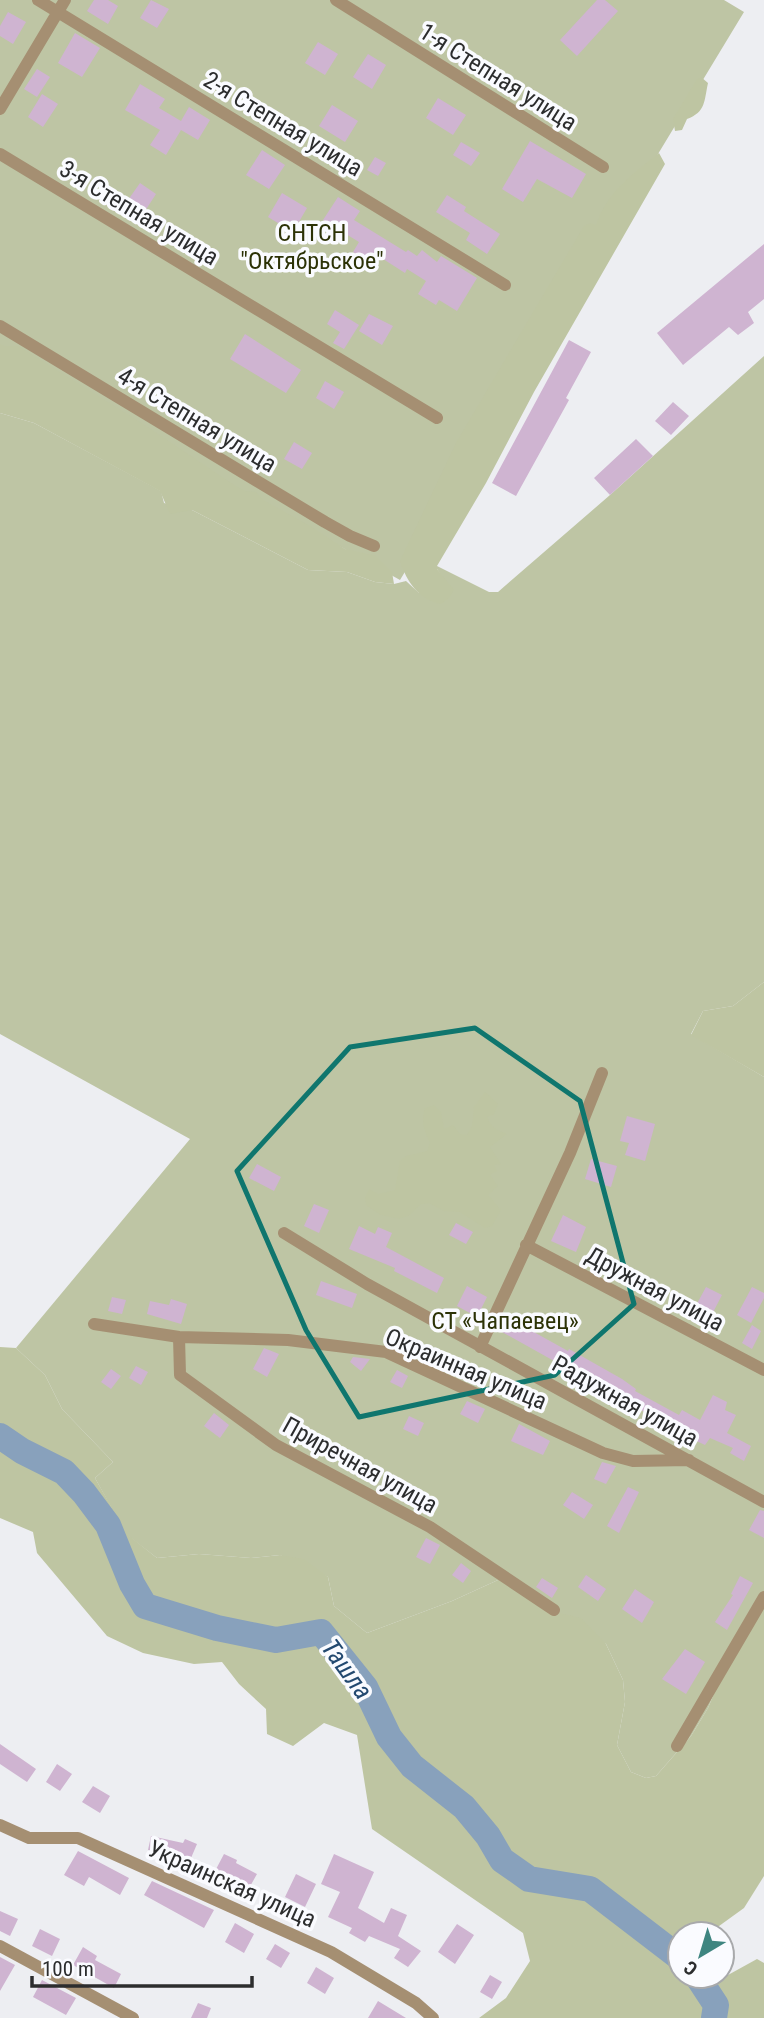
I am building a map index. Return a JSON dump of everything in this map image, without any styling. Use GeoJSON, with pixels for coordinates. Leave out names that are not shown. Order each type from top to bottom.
{"type":"FeatureCollection","features":[{"type":"Feature","properties":{"kind":"street","name":"2-я Степная улица"},"geometry":{"type":"LineString","coordinates":[[38,0],[505,285]]}},
{"type":"Feature","properties":{"kind":"street"},"geometry":{"type":"LineString","coordinates":[[0,109],[65,0]]}},
{"type":"Feature","properties":{"kind":"street","name":"1-я Степная улица"},"geometry":{"type":"LineString","coordinates":[[337,0],[603,167]]}},
{"type":"Feature","properties":{"kind":"street","name":"3-я Степная улица"},"geometry":{"type":"LineString","coordinates":[[0,154],[436,418]]}},
{"type":"Feature","properties":{"kind":"street","name":"4-я Степная улица"},"geometry":{"type":"LineString","coordinates":[[0,326],[326,522],[374,546]]}},
{"type":"Feature","properties":{"kind":"street"},"geometry":{"type":"LineString","coordinates":[[480,1346],[570,1153],[602,1073]]}},
{"type":"Feature","properties":{"kind":"street","name":"Радужная улица"},"geometry":{"type":"LineString","coordinates":[[284,1233],[367,1284],[764,1502]]}},
{"type":"Feature","properties":{"kind":"street","name":"Дружная улица"},"geometry":{"type":"LineString","coordinates":[[526,1245],[764,1370]]}},
{"type":"Feature","properties":{"kind":"street","name":"Окраинная улица"},"geometry":{"type":"LineString","coordinates":[[94,1324],[179,1337],[288,1340],[386,1352],[603,1452],[633,1461],[689,1460]]}},
{"type":"Feature","properties":{"kind":"street","name":"Приречная улица"},"geometry":{"type":"LineString","coordinates":[[179,1337],[180,1375],[276,1445],[429,1527],[554,1610]]}},
{"type":"Feature","properties":{"kind":"street"},"geometry":{"type":"LineString","coordinates":[[677,1746],[764,1597]]}},
{"type":"Feature","properties":{"kind":"street","name":"Украинская улица"},"geometry":{"type":"LineString","coordinates":[[0,1825],[29,1838],[78,1838],[331,1952],[416,2003],[433,2018]]}},
{"type":"Feature","properties":{"kind":"street"},"geometry":{"type":"LineString","coordinates":[[0,1946],[132,2018]]}},
{"type":"Feature","properties":{"kind":"highlighted area"},"geometry":{"type":"Polygon","coordinates":[[[475,1028],[580,1101],[634,1304],[555,1375],[359,1417],[306,1330],[237,1171],[350,1047],[475,1028]]]}},
{"type":"Feature","properties":{"kind":"green space","name":"СНТСН \"Октябрьское\""},"geometry":{"type":"Polygon","coordinates":[[[0,0],[724,0],[744,12],[400,580],[0,356],[0,0]]]}},
{"type":"Feature","properties":{"kind":"green space"},"geometry":{"type":"Polygon","coordinates":[[[701,77],[708,83],[703,105],[698,113],[687,119],[682,130],[675,131],[673,119],[697,79],[701,77]]]}},
{"type":"Feature","properties":{"kind":"green space"},"geometry":{"type":"Polygon","coordinates":[[[659,153],[665,164],[437,566],[454,590],[441,604],[433,602],[414,588],[400,561],[456,443],[584,226],[590,223],[596,225],[614,193],[659,153]]]}},
{"type":"Feature","properties":{"kind":"green space"},"geometry":{"type":"Polygon","coordinates":[[[0,344],[18,346],[234,485],[245,491],[256,492],[263,500],[345,549],[376,556],[392,572],[394,584],[375,582],[347,572],[308,570],[192,510],[170,514],[160,491],[34,423],[0,413],[0,344]]]}},
{"type":"Feature","properties":{"kind":"green space","name":"СТ «Чапаевец»"},"geometry":{"type":"Polygon","coordinates":[[[764,356],[764,982],[733,1006],[703,1011],[691,1034],[764,1077],[764,1607],[691,1736],[656,1776],[646,1778],[631,1772],[617,1745],[625,1702],[623,1680],[606,1644],[498,1580],[452,1601],[367,1633],[334,1606],[328,1577],[280,1555],[251,1558],[199,1554],[157,1558],[126,1534],[95,1478],[113,1462],[62,1409],[45,1375],[16,1348],[190,1139],[0,1034],[0,413],[34,423],[161,491],[164,503],[192,510],[308,570],[347,572],[375,582],[394,584],[406,581],[419,593],[442,577],[437,566],[489,592],[498,592],[764,356]]]}},
{"type":"Feature","properties":{"kind":"green space"},"geometry":{"type":"Polygon","coordinates":[[[764,982],[764,1077],[691,1035],[703,1011],[733,1006],[764,982]]]}},
{"type":"Feature","properties":{"kind":"green space"},"geometry":{"type":"Polygon","coordinates":[[[485,1092],[498,1104],[494,1114],[487,1117],[490,1124],[507,1134],[490,1147],[501,1164],[494,1165],[497,1171],[490,1175],[498,1186],[488,1195],[501,1210],[492,1226],[485,1228],[460,1212],[444,1211],[429,1203],[421,1204],[408,1216],[399,1219],[381,1215],[366,1205],[365,1197],[369,1189],[378,1194],[395,1190],[400,1161],[406,1156],[427,1151],[430,1142],[424,1126],[425,1108],[434,1105],[441,1112],[444,1129],[453,1125],[460,1134],[467,1135],[472,1126],[474,1107],[485,1092]]]}},
{"type":"Feature","properties":{"kind":"green space"},"geometry":{"type":"Polygon","coordinates":[[[0,1347],[16,1348],[45,1375],[62,1409],[113,1462],[95,1478],[127,1534],[157,1558],[199,1554],[251,1558],[280,1555],[304,1559],[328,1577],[334,1606],[367,1633],[452,1601],[498,1580],[518,1580],[555,1612],[581,1618],[606,1644],[623,1680],[625,1702],[617,1745],[631,1772],[646,1778],[656,1776],[691,1736],[764,1607],[764,1876],[744,1908],[727,1920],[666,1920],[666,1990],[736,1990],[736,1971],[757,1959],[764,1963],[764,2018],[479,2018],[506,1998],[530,1961],[523,1933],[372,1829],[357,1735],[324,1723],[293,1746],[267,1734],[266,1709],[239,1684],[222,1662],[194,1664],[143,1653],[107,1636],[37,1553],[33,1532],[0,1518],[0,1347]]]}},
{"type":"Feature","properties":{"kind":"building"},"geometry":{"type":"Polygon","coordinates":[[[94,0],[108,0],[118,6],[108,24],[87,11],[94,0]]]}},
{"type":"Feature","properties":{"kind":"building"},"geometry":{"type":"Polygon","coordinates":[[[151,0],[169,9],[157,28],[140,18],[151,0]]]}},
{"type":"Feature","properties":{"kind":"building"},"geometry":{"type":"Polygon","coordinates":[[[597,0],[605,0],[618,11],[577,56],[560,40],[597,0]]]}},
{"type":"Feature","properties":{"kind":"building"},"geometry":{"type":"Polygon","coordinates":[[[8,12],[26,22],[13,44],[0,36],[0,26],[8,12]]]}},
{"type":"Feature","properties":{"kind":"building"},"geometry":{"type":"Polygon","coordinates":[[[75,33],[100,48],[82,77],[58,63],[75,33]]]}},
{"type":"Feature","properties":{"kind":"building"},"geometry":{"type":"Polygon","coordinates":[[[318,42],[338,54],[325,75],[305,63],[318,42]]]}},
{"type":"Feature","properties":{"kind":"building"},"geometry":{"type":"Polygon","coordinates":[[[368,54],[386,65],[372,89],[353,77],[368,54]]]}},
{"type":"Feature","properties":{"kind":"building"},"geometry":{"type":"Polygon","coordinates":[[[37,69],[50,77],[37,97],[24,89],[37,69]]]}},
{"type":"Feature","properties":{"kind":"building"},"geometry":{"type":"Polygon","coordinates":[[[140,84],[165,99],[159,108],[181,121],[189,107],[210,120],[198,140],[181,130],[166,155],[150,145],[160,130],[125,110],[140,84]]]}},
{"type":"Feature","properties":{"kind":"building"},"geometry":{"type":"Polygon","coordinates":[[[42,94],[58,104],[43,127],[28,117],[42,94]]]}},
{"type":"Feature","properties":{"kind":"building"},"geometry":{"type":"Polygon","coordinates":[[[438,98],[466,115],[453,135],[426,118],[438,98]]]}},
{"type":"Feature","properties":{"kind":"building"},"geometry":{"type":"Polygon","coordinates":[[[332,105],[358,121],[345,142],[319,126],[332,105]]]}},
{"type":"Feature","properties":{"kind":"building"},"geometry":{"type":"Polygon","coordinates":[[[530,141],[586,174],[572,198],[537,179],[523,202],[502,189],[530,141]]]}},
{"type":"Feature","properties":{"kind":"building"},"geometry":{"type":"Polygon","coordinates":[[[461,142],[480,153],[471,166],[453,155],[461,142]]]}},
{"type":"Feature","properties":{"kind":"building"},"geometry":{"type":"Polygon","coordinates":[[[262,150],[285,165],[269,189],[246,175],[262,150]]]}},
{"type":"Feature","properties":{"kind":"building"},"geometry":{"type":"Polygon","coordinates":[[[375,157],[386,163],[378,176],[367,170],[375,157]]]}},
{"type":"Feature","properties":{"kind":"building"},"geometry":{"type":"Polygon","coordinates":[[[140,183],[156,194],[145,211],[128,200],[140,183]]]}},
{"type":"Feature","properties":{"kind":"building"},"geometry":{"type":"Polygon","coordinates":[[[282,193],[307,208],[293,232],[268,217],[282,193]]]}},
{"type":"Feature","properties":{"kind":"building"},"geometry":{"type":"Polygon","coordinates":[[[447,195],[466,207],[464,211],[500,234],[487,254],[466,240],[470,233],[436,212],[447,195]]]}},
{"type":"Feature","properties":{"kind":"building"},"geometry":{"type":"Polygon","coordinates":[[[338,197],[360,211],[354,220],[406,252],[408,250],[417,256],[422,250],[437,262],[441,256],[477,278],[457,311],[439,300],[436,305],[418,294],[426,281],[407,269],[405,273],[380,257],[374,266],[353,252],[359,242],[323,220],[338,197]]]}},
{"type":"Feature","properties":{"kind":"building"},"geometry":{"type":"Polygon","coordinates":[[[764,244],[764,299],[748,312],[754,323],[738,335],[729,327],[683,365],[657,333],[764,244]]]}},
{"type":"Feature","properties":{"kind":"building"},"geometry":{"type":"Polygon","coordinates":[[[335,310],[359,325],[344,349],[333,343],[340,332],[327,324],[335,310]]]}},
{"type":"Feature","properties":{"kind":"building"},"geometry":{"type":"Polygon","coordinates":[[[369,314],[393,326],[382,345],[359,331],[369,314]]]}},
{"type":"Feature","properties":{"kind":"building"},"geometry":{"type":"Polygon","coordinates":[[[245,334],[301,370],[286,393],[230,359],[245,334]]]}},
{"type":"Feature","properties":{"kind":"building"},"geometry":{"type":"Polygon","coordinates":[[[569,340],[591,352],[566,398],[569,400],[516,496],[492,483],[569,340]]]}},
{"type":"Feature","properties":{"kind":"building"},"geometry":{"type":"Polygon","coordinates":[[[325,381],[344,392],[334,409],[316,398],[325,381]]]}},
{"type":"Feature","properties":{"kind":"building"},"geometry":{"type":"Polygon","coordinates":[[[673,402],[689,416],[671,435],[655,421],[673,402]]]}},
{"type":"Feature","properties":{"kind":"building"},"geometry":{"type":"Polygon","coordinates":[[[636,439],[653,456],[610,495],[594,478],[636,439]]]}},
{"type":"Feature","properties":{"kind":"building"},"geometry":{"type":"Polygon","coordinates":[[[294,442],[312,453],[302,469],[284,459],[294,442]]]}},
{"type":"Feature","properties":{"kind":"building"},"geometry":{"type":"Polygon","coordinates":[[[627,1116],[655,1124],[645,1161],[625,1155],[629,1143],[620,1141],[627,1116]]]}},
{"type":"Feature","properties":{"kind":"building"},"geometry":{"type":"Polygon","coordinates":[[[591,1159],[617,1166],[611,1187],[585,1179],[591,1159]]]}},
{"type":"Feature","properties":{"kind":"building"},"geometry":{"type":"Polygon","coordinates":[[[257,1164],[281,1177],[274,1191],[249,1178],[257,1164]]]}},
{"type":"Feature","properties":{"kind":"building"},"geometry":{"type":"Polygon","coordinates":[[[314,1204],[329,1210],[319,1233],[304,1226],[314,1204]]]}},
{"type":"Feature","properties":{"kind":"building"},"geometry":{"type":"Polygon","coordinates":[[[563,1215],[586,1227],[576,1252],[551,1241],[563,1215]]]}},
{"type":"Feature","properties":{"kind":"building"},"geometry":{"type":"Polygon","coordinates":[[[456,1223],[473,1232],[466,1244],[449,1235],[456,1223]]]}},
{"type":"Feature","properties":{"kind":"building"},"geometry":{"type":"Polygon","coordinates":[[[359,1226],[375,1234],[378,1227],[392,1233],[386,1247],[444,1278],[437,1293],[394,1271],[395,1268],[349,1249],[359,1226]]]}},
{"type":"Feature","properties":{"kind":"building"},"geometry":{"type":"Polygon","coordinates":[[[321,1281],[357,1294],[352,1308],[316,1295],[321,1281]]]}},
{"type":"Feature","properties":{"kind":"building"},"geometry":{"type":"Polygon","coordinates":[[[467,1286],[487,1297],[477,1317],[457,1306],[467,1286]]]}},
{"type":"Feature","properties":{"kind":"building"},"geometry":{"type":"Polygon","coordinates":[[[706,1287],[722,1295],[709,1320],[693,1311],[706,1287]]]}},
{"type":"Feature","properties":{"kind":"building"},"geometry":{"type":"Polygon","coordinates":[[[752,1287],[764,1293],[764,1298],[751,1323],[737,1315],[752,1287]]]}},
{"type":"Feature","properties":{"kind":"building"},"geometry":{"type":"Polygon","coordinates":[[[112,1297],[126,1300],[122,1314],[108,1311],[112,1297]]]}},
{"type":"Feature","properties":{"kind":"building"},"geometry":{"type":"Polygon","coordinates":[[[171,1299],[187,1304],[181,1324],[147,1314],[150,1301],[169,1305],[171,1299]]]}},
{"type":"Feature","properties":{"kind":"building"},"geometry":{"type":"Polygon","coordinates":[[[511,1317],[622,1379],[636,1389],[635,1391],[679,1415],[682,1410],[700,1420],[713,1395],[727,1402],[725,1410],[736,1415],[727,1433],[751,1446],[744,1461],[730,1453],[733,1448],[710,1438],[705,1445],[671,1429],[641,1410],[639,1413],[502,1332],[511,1317]]]}},
{"type":"Feature","properties":{"kind":"building"},"geometry":{"type":"Polygon","coordinates":[[[752,1325],[761,1331],[752,1349],[742,1343],[752,1325]]]}},
{"type":"Feature","properties":{"kind":"building"},"geometry":{"type":"Polygon","coordinates":[[[264,1348],[279,1354],[267,1377],[253,1369],[264,1348]]]}},
{"type":"Feature","properties":{"kind":"building"},"geometry":{"type":"Polygon","coordinates":[[[353,1357],[370,1359],[361,1371],[350,1362],[353,1357]]]}},
{"type":"Feature","properties":{"kind":"building"},"geometry":{"type":"Polygon","coordinates":[[[136,1366],[148,1372],[141,1385],[129,1378],[136,1366]]]}},
{"type":"Feature","properties":{"kind":"building"},"geometry":{"type":"Polygon","coordinates":[[[111,1369],[121,1376],[111,1389],[101,1382],[111,1369]]]}},
{"type":"Feature","properties":{"kind":"building"},"geometry":{"type":"Polygon","coordinates":[[[397,1370],[408,1376],[402,1388],[390,1382],[397,1370]]]}},
{"type":"Feature","properties":{"kind":"building"},"geometry":{"type":"Polygon","coordinates":[[[467,1401],[485,1409],[478,1423],[460,1414],[467,1401]]]}},
{"type":"Feature","properties":{"kind":"building"},"geometry":{"type":"Polygon","coordinates":[[[214,1413],[229,1425],[220,1438],[204,1426],[214,1413]]]}},
{"type":"Feature","properties":{"kind":"building"},"geometry":{"type":"Polygon","coordinates":[[[409,1416],[424,1423],[418,1436],[403,1429],[409,1416]]]}},
{"type":"Feature","properties":{"kind":"building"},"geometry":{"type":"Polygon","coordinates":[[[519,1424],[550,1441],[543,1455],[511,1441],[519,1424]]]}},
{"type":"Feature","properties":{"kind":"building"},"geometry":{"type":"Polygon","coordinates":[[[602,1462],[616,1466],[606,1484],[594,1479],[602,1462]]]}},
{"type":"Feature","properties":{"kind":"building"},"geometry":{"type":"Polygon","coordinates":[[[628,1487],[639,1492],[619,1533],[607,1526],[628,1487]]]}},
{"type":"Feature","properties":{"kind":"building"},"geometry":{"type":"Polygon","coordinates":[[[572,1492],[593,1505],[584,1519],[563,1505],[572,1492]]]}},
{"type":"Feature","properties":{"kind":"building"},"geometry":{"type":"Polygon","coordinates":[[[760,1510],[764,1511],[764,1538],[749,1530],[760,1510]]]}},
{"type":"Feature","properties":{"kind":"building"},"geometry":{"type":"Polygon","coordinates":[[[426,1538],[440,1545],[430,1564],[416,1557],[426,1538]]]}},
{"type":"Feature","properties":{"kind":"building"},"geometry":{"type":"Polygon","coordinates":[[[461,1563],[471,1571],[463,1583],[452,1575],[461,1563]]]}},
{"type":"Feature","properties":{"kind":"building"},"geometry":{"type":"Polygon","coordinates":[[[586,1575],[606,1589],[598,1601],[578,1587],[586,1575]]]}},
{"type":"Feature","properties":{"kind":"building"},"geometry":{"type":"Polygon","coordinates":[[[740,1576],[753,1583],[727,1630],[715,1622],[733,1595],[731,1594],[740,1576]]]}},
{"type":"Feature","properties":{"kind":"building"},"geometry":{"type":"Polygon","coordinates":[[[542,1578],[558,1588],[552,1598],[536,1587],[542,1578]]]}},
{"type":"Feature","properties":{"kind":"building"},"geometry":{"type":"Polygon","coordinates":[[[635,1589],[654,1602],[642,1623],[622,1609],[635,1589]]]}},
{"type":"Feature","properties":{"kind":"building"},"geometry":{"type":"Polygon","coordinates":[[[685,1649],[705,1662],[686,1694],[662,1679],[685,1649]]]}},
{"type":"Feature","properties":{"kind":"building"},"geometry":{"type":"Polygon","coordinates":[[[0,1744],[36,1769],[27,1782],[0,1764],[0,1744]]]}},
{"type":"Feature","properties":{"kind":"building"},"geometry":{"type":"Polygon","coordinates":[[[57,1764],[72,1774],[60,1791],[46,1782],[57,1764]]]}},
{"type":"Feature","properties":{"kind":"building"},"geometry":{"type":"Polygon","coordinates":[[[93,1786],[110,1796],[100,1813],[82,1802],[93,1786]]]}},
{"type":"Feature","properties":{"kind":"building"},"geometry":{"type":"Polygon","coordinates":[[[151,1836],[183,1843],[185,1839],[197,1844],[188,1865],[176,1861],[178,1855],[148,1850],[151,1836]]]}},
{"type":"Feature","properties":{"kind":"building"},"geometry":{"type":"Polygon","coordinates":[[[78,1851],[129,1878],[120,1895],[89,1877],[84,1886],[64,1875],[78,1851]]]}},
{"type":"Feature","properties":{"kind":"building"},"geometry":{"type":"Polygon","coordinates":[[[224,1854],[257,1874],[248,1890],[214,1873],[224,1854]]]}},
{"type":"Feature","properties":{"kind":"building"},"geometry":{"type":"Polygon","coordinates":[[[334,1854],[374,1872],[358,1908],[384,1923],[391,1908],[407,1915],[398,1936],[421,1951],[408,1967],[394,1958],[400,1949],[369,1936],[365,1942],[349,1933],[352,1928],[328,1917],[340,1892],[321,1884],[334,1854]]]}},
{"type":"Feature","properties":{"kind":"building"},"geometry":{"type":"Polygon","coordinates":[[[296,1874],[316,1884],[305,1907],[285,1897],[296,1874]]]}},
{"type":"Feature","properties":{"kind":"building"},"geometry":{"type":"Polygon","coordinates":[[[152,1881],[214,1910],[204,1928],[144,1895],[152,1881]]]}},
{"type":"Feature","properties":{"kind":"building"},"geometry":{"type":"Polygon","coordinates":[[[0,1911],[18,1919],[10,1936],[0,1931],[0,1911]]]}},
{"type":"Feature","properties":{"kind":"building"},"geometry":{"type":"Polygon","coordinates":[[[235,1923],[254,1934],[244,1953],[225,1942],[235,1923]]]}},
{"type":"Feature","properties":{"kind":"building"},"geometry":{"type":"Polygon","coordinates":[[[457,1924],[474,1935],[455,1964],[438,1952],[457,1924]]]}},
{"type":"Feature","properties":{"kind":"building"},"geometry":{"type":"Polygon","coordinates":[[[40,1929],[60,1939],[52,1956],[32,1946],[40,1929]]]}},
{"type":"Feature","properties":{"kind":"building"},"geometry":{"type":"Polygon","coordinates":[[[275,1944],[290,1953],[281,1968],[266,1959],[275,1944]]]}},
{"type":"Feature","properties":{"kind":"building"},"geometry":{"type":"Polygon","coordinates":[[[83,1947],[97,1956],[95,1960],[121,1974],[114,1988],[73,1965],[83,1947]]]}},
{"type":"Feature","properties":{"kind":"building"},"geometry":{"type":"Polygon","coordinates":[[[0,1957],[15,1965],[0,1991],[0,1957]]]}},
{"type":"Feature","properties":{"kind":"building"},"geometry":{"type":"Polygon","coordinates":[[[316,1967],[334,1978],[325,1994],[307,1983],[316,1967]]]}},
{"type":"Feature","properties":{"kind":"building"},"geometry":{"type":"Polygon","coordinates":[[[490,1975],[502,1982],[492,1999],[480,1992],[490,1975]]]}},
{"type":"Feature","properties":{"kind":"building"},"geometry":{"type":"Polygon","coordinates":[[[42,1980],[76,1998],[66,2015],[33,1997],[42,1980]]]}},
{"type":"Feature","properties":{"kind":"building"},"geometry":{"type":"Polygon","coordinates":[[[378,2001],[406,2018],[368,2018],[378,2001]]]}},
{"type":"Feature","properties":{"kind":"building"},"geometry":{"type":"Polygon","coordinates":[[[198,2003],[211,2008],[207,2018],[191,2018],[198,2003]]]}},
{"type":"Feature","properties":{"kind":"waterway","name":"Ташла"},"geometry":{"type":"LineString","coordinates":[[0,1436],[22,1451],[64,1472],[84,1493],[108,1525],[132,1584],[145,1606],[217,1628],[276,1640],[321,1632],[365,1687],[389,1737],[412,1766],[464,1807],[488,1836],[502,1860],[529,1879],[590,1889],[666,1947]]}},
{"type":"Feature","properties":{"kind":"waterway","name":"Ташла"},"geometry":{"type":"LineString","coordinates":[[706,1990],[716,2005],[714,2018]]}}]}
